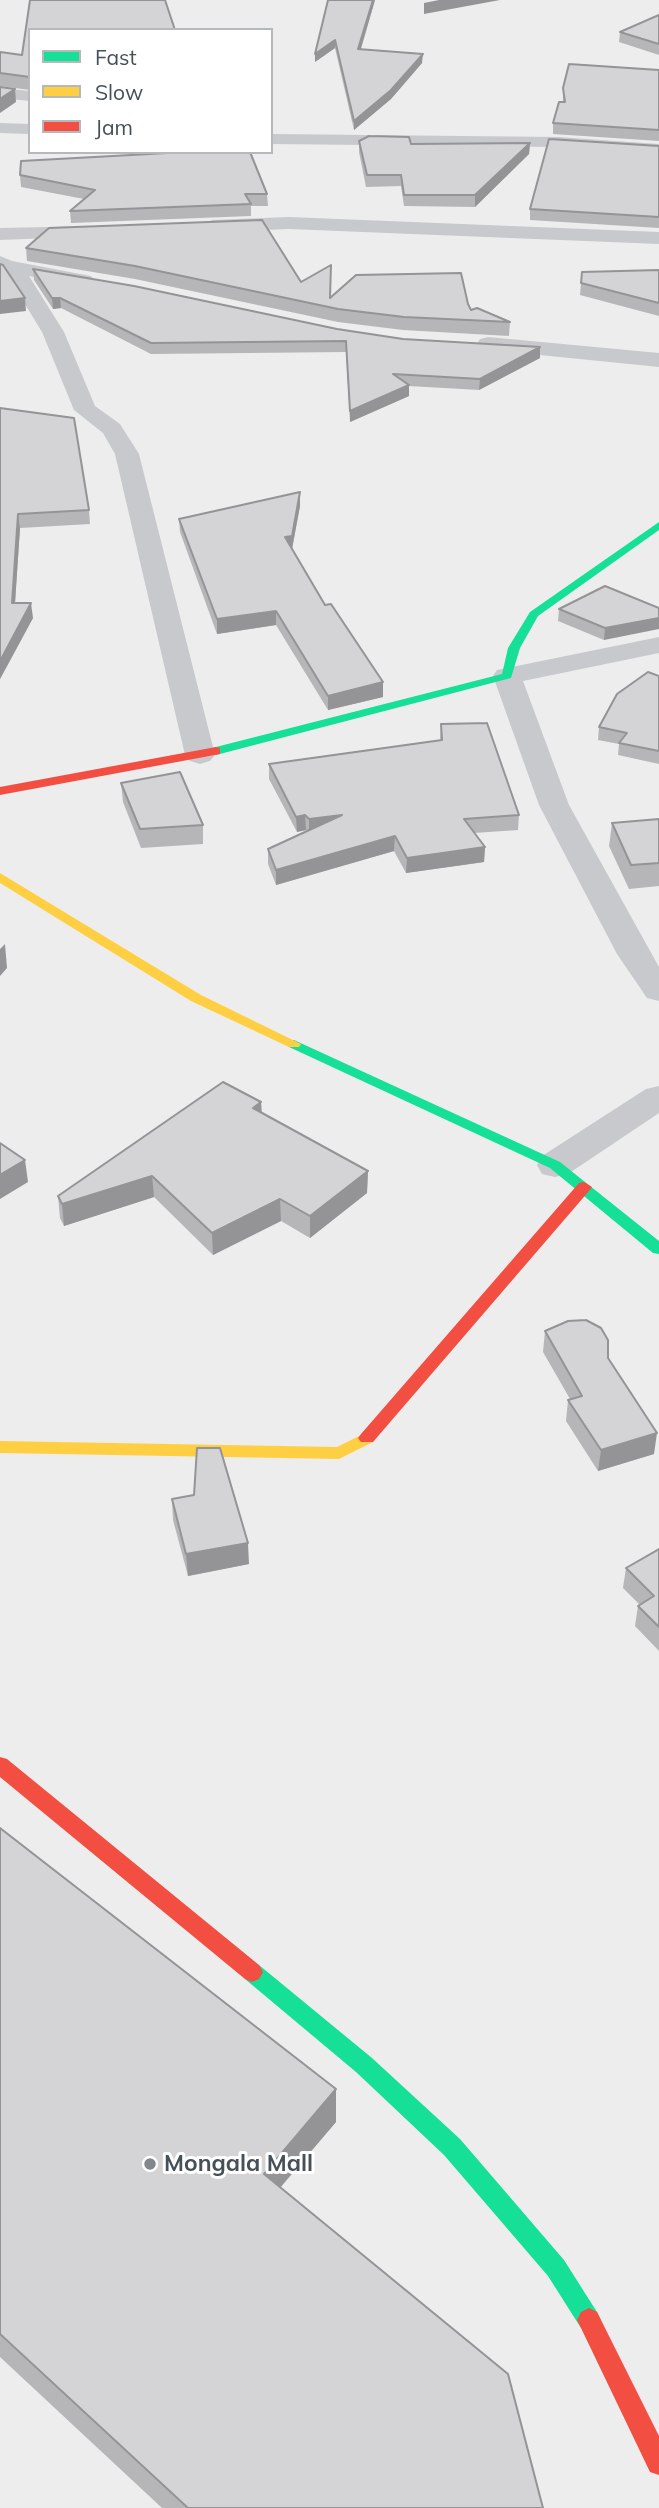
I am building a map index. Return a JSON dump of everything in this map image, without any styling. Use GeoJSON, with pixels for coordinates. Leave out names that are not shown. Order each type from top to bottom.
{"type":"FeatureCollection","features":[{"type":"Feature","properties":{"kind":"street"},"geometry":{"type":"LineString","coordinates":[[0,93],[28,96]]}},
{"type":"Feature","properties":{"kind":"street"},"geometry":{"type":"LineString","coordinates":[[0,128],[28,129]]}},
{"type":"Feature","properties":{"kind":"street"},"geometry":{"type":"LineString","coordinates":[[273,139],[558,142],[659,149]]}},
{"type":"Feature","properties":{"kind":"street"},"geometry":{"type":"LineString","coordinates":[[32,215],[46,219],[46,233]]}},
{"type":"Feature","properties":{"kind":"street"},"geometry":{"type":"LineString","coordinates":[[195,227],[289,223],[659,239]]}},
{"type":"Feature","properties":{"kind":"street"},"geometry":{"type":"LineString","coordinates":[[0,234],[114,231]]}},
{"type":"Feature","properties":{"kind":"street"},"geometry":{"type":"LineString","coordinates":[[5,265],[110,284]]}},
{"type":"Feature","properties":{"kind":"street"},"geometry":{"type":"LineString","coordinates":[[5,265],[53,332],[85,410],[112,429],[127,454],[200,755]]}},
{"type":"Feature","properties":{"kind":"street"},"geometry":{"type":"LineString","coordinates":[[466,343],[659,360]]}},
{"type":"Feature","properties":{"kind":"street"},"geometry":{"type":"LineString","coordinates":[[659,525],[534,614],[514,648],[507,676],[554,805],[633,954],[659,991]]}},
{"type":"Feature","properties":{"kind":"street"},"geometry":{"type":"LineString","coordinates":[[0,792],[200,755],[507,676],[659,645]]}},
{"type":"Feature","properties":{"kind":"street"},"geometry":{"type":"LineString","coordinates":[[0,877],[195,998],[555,1165],[659,1250]]}},
{"type":"Feature","properties":{"kind":"street"},"geometry":{"type":"LineString","coordinates":[[555,1165],[659,1097]]}},
{"type":"Feature","properties":{"kind":"street"},"geometry":{"type":"LineString","coordinates":[[0,1447],[339,1453],[374,1433],[584,1187]]}},
{"type":"Feature","properties":{"kind":"street"},"geometry":{"type":"LineString","coordinates":[[0,1765],[364,2065],[452,2147],[556,2268],[595,2329],[659,2463]]}},
{"type":"Feature","properties":{"kind":"building"},"geometry":{"type":"Polygon","coordinates":[[[30,0],[165,0],[174,28],[28,28],[28,77],[0,73],[0,52],[22,55],[30,0]]]}},
{"type":"Feature","properties":{"kind":"building"},"geometry":{"type":"Polygon","coordinates":[[[328,0],[373,0],[358,49],[423,54],[391,90],[354,121],[335,40],[315,54],[328,0]]]}},
{"type":"Feature","properties":{"kind":"building"},"geometry":{"type":"Polygon","coordinates":[[[659,15],[659,44],[620,32],[659,15]]]}},
{"type":"Feature","properties":{"kind":"building"},"geometry":{"type":"Polygon","coordinates":[[[569,64],[659,70],[659,130],[553,123],[559,102],[565,102],[563,88],[569,64]]]}},
{"type":"Feature","properties":{"kind":"building"},"geometry":{"type":"Polygon","coordinates":[[[0,87],[15,89],[0,99],[0,87]]]}},
{"type":"Feature","properties":{"kind":"building"},"geometry":{"type":"Polygon","coordinates":[[[369,136],[409,137],[411,144],[530,143],[475,195],[404,195],[401,175],[367,175],[359,141],[369,136]]]}},
{"type":"Feature","properties":{"kind":"building"},"geometry":{"type":"Polygon","coordinates":[[[549,139],[659,146],[659,217],[530,209],[549,139]]]}},
{"type":"Feature","properties":{"kind":"building"},"geometry":{"type":"Polygon","coordinates":[[[149,154],[251,154],[267,194],[245,194],[251,204],[70,211],[95,190],[20,175],[21,161],[149,154]]]}},
{"type":"Feature","properties":{"kind":"building"},"geometry":{"type":"Polygon","coordinates":[[[262,220],[301,282],[331,265],[330,298],[356,275],[461,273],[471,310],[477,308],[510,322],[404,317],[338,309],[135,266],[26,248],[49,228],[262,220]]]}},
{"type":"Feature","properties":{"kind":"building"},"geometry":{"type":"Polygon","coordinates":[[[0,264],[3,265],[25,298],[0,301],[0,264]]]}},
{"type":"Feature","properties":{"kind":"building"},"geometry":{"type":"Polygon","coordinates":[[[33,269],[134,286],[337,329],[403,339],[540,347],[480,379],[393,374],[409,385],[350,411],[346,341],[151,343],[60,298],[52,298],[33,269]]]}},
{"type":"Feature","properties":{"kind":"building"},"geometry":{"type":"Polygon","coordinates":[[[659,270],[659,303],[581,283],[582,272],[659,270]]]}},
{"type":"Feature","properties":{"kind":"building"},"geometry":{"type":"Polygon","coordinates":[[[0,408],[74,418],[89,510],[18,514],[12,603],[31,603],[0,661],[0,408]]]}},
{"type":"Feature","properties":{"kind":"building"},"geometry":{"type":"Polygon","coordinates":[[[300,492],[292,536],[285,537],[325,605],[331,604],[383,682],[328,696],[276,611],[217,619],[179,519],[300,492]]]}},
{"type":"Feature","properties":{"kind":"building"},"geometry":{"type":"Polygon","coordinates":[[[605,586],[659,608],[659,618],[605,628],[559,609],[605,586]]]}},
{"type":"Feature","properties":{"kind":"building"},"geometry":{"type":"Polygon","coordinates":[[[648,672],[659,676],[659,751],[619,743],[627,733],[599,727],[617,694],[648,672]]]}},
{"type":"Feature","properties":{"kind":"building"},"geometry":{"type":"Polygon","coordinates":[[[487,723],[519,815],[464,819],[485,847],[407,858],[395,836],[276,870],[268,849],[342,815],[309,819],[305,815],[296,817],[269,764],[442,740],[441,724],[487,723]]]}},
{"type":"Feature","properties":{"kind":"building"},"geometry":{"type":"Polygon","coordinates":[[[180,772],[203,825],[140,829],[121,783],[180,772]]]}},
{"type":"Feature","properties":{"kind":"building"},"geometry":{"type":"Polygon","coordinates":[[[659,819],[659,863],[631,865],[612,823],[659,819]]]}},
{"type":"Feature","properties":{"kind":"building"},"geometry":{"type":"Polygon","coordinates":[[[223,1082],[261,1102],[253,1108],[368,1171],[310,1216],[280,1199],[212,1233],[152,1176],[62,1204],[58,1196],[223,1082]]]}},
{"type":"Feature","properties":{"kind":"building"},"geometry":{"type":"Polygon","coordinates":[[[0,1143],[25,1160],[0,1175],[0,1143]]]}},
{"type":"Feature","properties":{"kind":"building"},"geometry":{"type":"Polygon","coordinates":[[[586,1320],[601,1328],[608,1340],[608,1358],[657,1433],[601,1450],[568,1400],[582,1396],[545,1331],[568,1321],[586,1320]]]}},
{"type":"Feature","properties":{"kind":"building"},"geometry":{"type":"Polygon","coordinates":[[[197,1448],[220,1448],[248,1543],[186,1554],[172,1499],[194,1495],[197,1448]]]}},
{"type":"Feature","properties":{"kind":"building"},"geometry":{"type":"Polygon","coordinates":[[[659,1549],[659,1627],[638,1606],[654,1596],[626,1568],[659,1549]]]}},
{"type":"Feature","properties":{"kind":"building","name":"Mongala Mall"},"geometry":{"type":"Polygon","coordinates":[[[0,1828],[336,2089],[264,2174],[508,2374],[543,2508],[188,2508],[0,2334],[0,1828]]]}},
{"type":"Feature","properties":{"kind":"traffic: fast"},"geometry":{"type":"LineString","coordinates":[[216,751],[507,676],[514,648],[534,614],[659,525]]}},
{"type":"Feature","properties":{"kind":"traffic: fast"},"geometry":{"type":"LineString","coordinates":[[294,1044],[555,1165],[659,1249]]}},
{"type":"Feature","properties":{"kind":"traffic: fast"},"geometry":{"type":"LineString","coordinates":[[252,1972],[364,2065],[452,2147],[556,2268],[589,2320]]}},
{"type":"Feature","properties":{"kind":"traffic: slow"},"geometry":{"type":"LineString","coordinates":[[0,877],[196,998],[294,1044]]}},
{"type":"Feature","properties":{"kind":"traffic: slow"},"geometry":{"type":"LineString","coordinates":[[0,1447],[339,1453],[367,1438]]}},
{"type":"Feature","properties":{"kind":"traffic: jam"},"geometry":{"type":"LineString","coordinates":[[0,791],[216,751]]}},
{"type":"Feature","properties":{"kind":"traffic: jam"},"geometry":{"type":"LineString","coordinates":[[367,1438],[584,1187]]}},
{"type":"Feature","properties":{"kind":"traffic: jam"},"geometry":{"type":"LineString","coordinates":[[0,1765],[252,1972]]}},
{"type":"Feature","properties":{"kind":"traffic: jam"},"geometry":{"type":"LineString","coordinates":[[589,2320],[659,2463]]}},
{"type":"Feature","properties":{"kind":"place","name":"Mongala Mall"},"geometry":{"type":"Point","coordinates":[150,2164]}}]}
